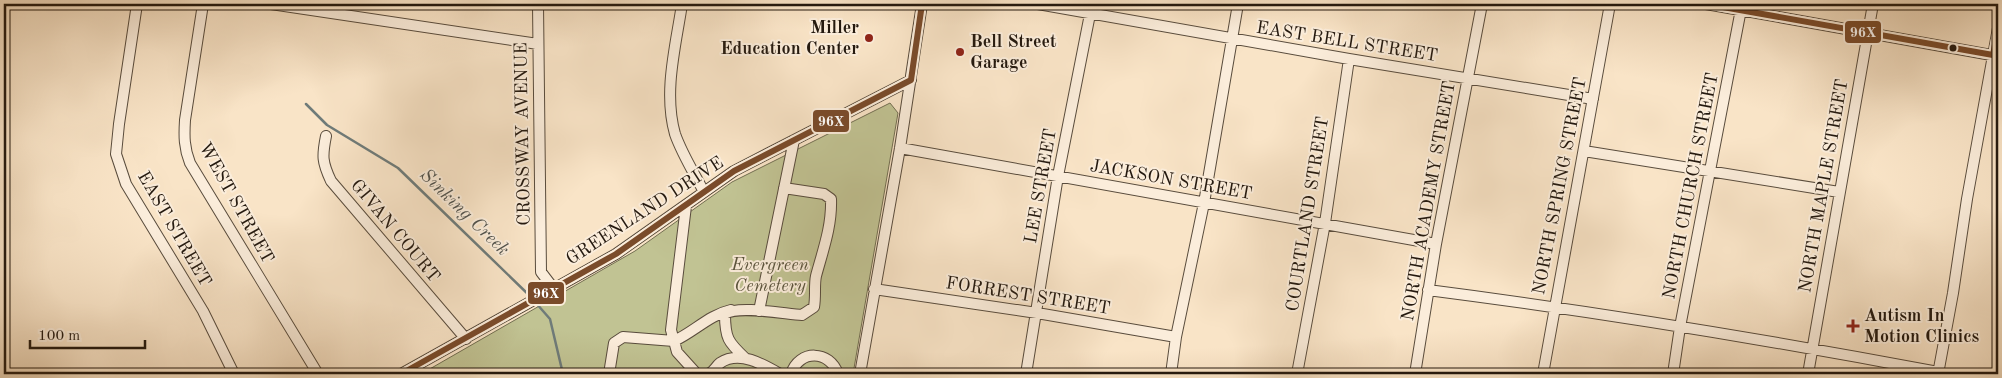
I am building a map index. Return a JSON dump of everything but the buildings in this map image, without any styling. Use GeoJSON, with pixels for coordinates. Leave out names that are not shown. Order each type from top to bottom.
{"type":"FeatureCollection","features":[{"type":"Feature","properties":{"kind":"street","name":"EAST STREET"},"geometry":{"type":"LineString","coordinates":[[137,4],[118,124],[116,154],[126,184],[203,311],[234,374]]}},
{"type":"Feature","properties":{"kind":"street","name":"WEST STREET"},"geometry":{"type":"LineString","coordinates":[[203,4],[185,120],[183,140],[186,151],[190,163],[318,374]]}},
{"type":"Feature","properties":{"kind":"street"},"geometry":{"type":"LineString","coordinates":[[271,4],[538,44]]}},
{"type":"Feature","properties":{"kind":"street","name":"CROSSWAY AVENUE"},"geometry":{"type":"LineString","coordinates":[[538,4],[541,272],[554,289]]}},
{"type":"Feature","properties":{"kind":"street"},"geometry":{"type":"LineString","coordinates":[[682,4],[670,98],[671,117],[685,156],[704,192]]}},
{"type":"Feature","properties":{"kind":"street"},"geometry":{"type":"LineString","coordinates":[[860,374],[900,148],[922,4]]}},
{"type":"Feature","properties":{"kind":"street","name":"EAST BELL STREET"},"geometry":{"type":"LineString","coordinates":[[1038,4],[1091,8],[1231,39],[1593,99]]}},
{"type":"Feature","properties":{"kind":"street"},"geometry":{"type":"LineString","coordinates":[[1170,374],[1204,203],[1238,4]]}},
{"type":"Feature","properties":{"kind":"street","name":"NORTH ACADEMY STREET"},"geometry":{"type":"LineString","coordinates":[[1415,374],[1436,244],[1482,4]]}},
{"type":"Feature","properties":{"kind":"street","name":"NORTH SPRING STREET"},"geometry":{"type":"LineString","coordinates":[[1543,374],[1610,4]]}},
{"type":"Feature","properties":{"kind":"street"},"geometry":{"type":"LineString","coordinates":[[1706,4],[1741,7],[1867,33],[1996,56]]}},
{"type":"Feature","properties":{"kind":"street","name":"NORTH MAPLE STREET"},"geometry":{"type":"LineString","coordinates":[[1808,374],[1873,4]]}},
{"type":"Feature","properties":{"kind":"street","name":"NORTH CHURCH STREET"},"geometry":{"type":"LineString","coordinates":[[1673,374],[1741,7]]}},
{"type":"Feature","properties":{"kind":"street","name":"LEE STREET"},"geometry":{"type":"LineString","coordinates":[[1026,374],[1058,176],[1091,8]]}},
{"type":"Feature","properties":{"kind":"street"},"geometry":{"type":"LineString","coordinates":[[1428,290],[1554,306],[1812,349],[1938,373],[1953,293],[1967,199],[1996,56],[1998,28]]}},
{"type":"Feature","properties":{"kind":"street","name":"COURTLAND STREET"},"geometry":{"type":"LineString","coordinates":[[1297,374],[1325,223],[1349,59]]}},
{"type":"Feature","properties":{"kind":"street","name":"GREENLAND DRIVE"},"geometry":{"type":"LineString","coordinates":[[401,374],[616,254],[734,171],[910,80]]}},
{"type":"Feature","properties":{"kind":"street","name":"GIVAN COURT"},"geometry":{"type":"LineString","coordinates":[[326,136],[322,155],[324,166],[331,181],[466,339]]}},
{"type":"Feature","properties":{"kind":"street"},"geometry":{"type":"LineString","coordinates":[[758,311],[794,140]]}},
{"type":"Feature","properties":{"kind":"street","name":"JACKSON STREET"},"geometry":{"type":"LineString","coordinates":[[900,148],[1436,244]]}},
{"type":"Feature","properties":{"kind":"street"},"geometry":{"type":"LineString","coordinates":[[1584,152],[1839,192]]}},
{"type":"Feature","properties":{"kind":"street"},"geometry":{"type":"LineString","coordinates":[[609,374],[614,343],[623,337],[674,341],[686,336],[716,313],[731,310],[802,315],[814,307],[816,278],[826,247],[831,214],[831,199],[824,194],[784,188]]}},
{"type":"Feature","properties":{"kind":"street"},"geometry":{"type":"LineString","coordinates":[[686,206],[671,330],[677,352],[698,374]]}},
{"type":"Feature","properties":{"kind":"street","name":"FORREST STREET"},"geometry":{"type":"LineString","coordinates":[[874,289],[1037,313],[1176,337]]}},
{"type":"Feature","properties":{"kind":"street"},"geometry":{"type":"LineString","coordinates":[[731,310],[725,314],[725,332],[732,353]]}},
{"type":"Feature","properties":{"kind":"street"},"geometry":{"type":"LineString","coordinates":[[732,353],[763,364],[780,374]]}},
{"type":"Feature","properties":{"kind":"street"},"geometry":{"type":"LineString","coordinates":[[708,374],[714,372],[718,364],[732,353]]}},
{"type":"Feature","properties":{"kind":"street"},"geometry":{"type":"LineString","coordinates":[[791,374],[794,366],[807,357],[820,356],[832,361],[838,374]]}},
{"type":"Feature","properties":{"kind":"green space","name":"Evergreen Cemetery"},"geometry":{"type":"Polygon","coordinates":[[[890,103],[898,113],[853,374],[421,374],[635,251],[732,182],[890,103]]]}},
{"type":"Feature","properties":{"kind":"waterway","name":"Sinking Creek"},"geometry":{"type":"LineString","coordinates":[[306,104],[327,125],[398,168],[531,297]]}},
{"type":"Feature","properties":{"kind":"waterway","name":"Sinking Creek"},"geometry":{"type":"LineString","coordinates":[[536,303],[550,319],[563,374]]}},
{"type":"Feature","properties":{"kind":"transit line","name":"96X"},"geometry":{"type":"LineString","coordinates":[[401,374],[616,254],[734,171],[911,80],[922,4]]}},
{"type":"Feature","properties":{"kind":"transit line","name":"96X"},"geometry":{"type":"LineString","coordinates":[[1706,4],[1993,55],[1998,28]]}},
{"type":"Feature","properties":{"kind":"place","name":"Miller Education Center"},"geometry":{"type":"Point","coordinates":[869,38]}},
{"type":"Feature","properties":{"kind":"place","name":"Bell Street Garage"},"geometry":{"type":"Point","coordinates":[960,52]}},
{"type":"Feature","properties":{"kind":"place","name":"Autism In Motion Clinics"},"geometry":{"type":"Point","coordinates":[1853,326]}}]}
